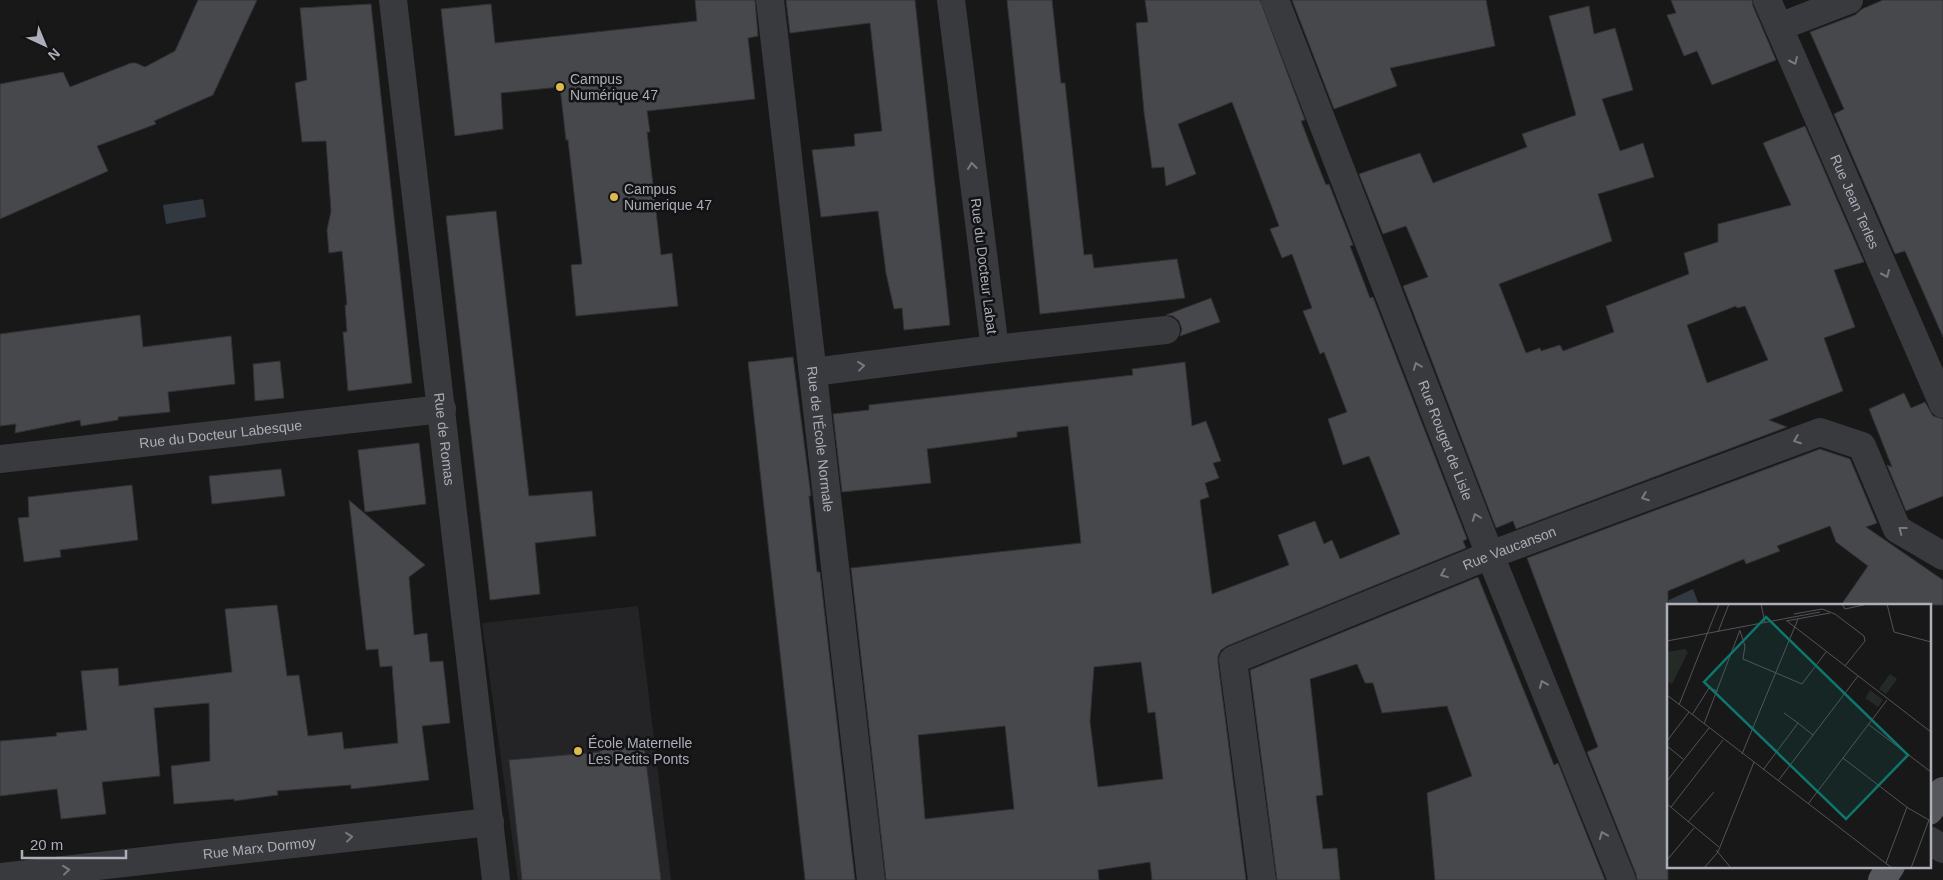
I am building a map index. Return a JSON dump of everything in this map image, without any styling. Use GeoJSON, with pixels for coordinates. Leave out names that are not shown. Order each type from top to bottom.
{"type":"FeatureCollection","features":[{"type":"Feature","properties":{"kind":"main road"},"geometry":{"type":"LineString","coordinates":[[1930,810],[1943,791]]}},
{"type":"Feature","properties":{"kind":"main road"},"geometry":{"type":"LineString","coordinates":[[1882,880],[1890,868]]}},
{"type":"Feature","properties":{"kind":"street","name":"Rue de Romas"},"geometry":{"type":"LineString","coordinates":[[393,0],[496,880]]}},
{"type":"Feature","properties":{"kind":"street","name":"Rue de l'École Normale"},"geometry":{"type":"LineString","coordinates":[[770,0],[871,880]]}},
{"type":"Feature","properties":{"kind":"street","name":"Rue du Docteur Labat"},"geometry":{"type":"LineString","coordinates":[[813,372],[995,349],[951,0]]}},
{"type":"Feature","properties":{"kind":"street","name":"Rue Rouget de Lisle"},"geometry":{"type":"LineString","coordinates":[[1275,0],[1490,555],[1622,880]]}},
{"type":"Feature","properties":{"kind":"street","name":"Rue Jean Terles"},"geometry":{"type":"LineString","coordinates":[[1767,0],[1943,404]]}},
{"type":"Feature","properties":{"kind":"street"},"geometry":{"type":"LineString","coordinates":[[1779,27],[1849,0]]}},
{"type":"Feature","properties":{"kind":"street"},"geometry":{"type":"LineString","coordinates":[[995,349],[1166,330]]}},
{"type":"Feature","properties":{"kind":"street","name":"Rue du Docteur Labesque"},"geometry":{"type":"LineString","coordinates":[[0,459],[442,409]]}},
{"type":"Feature","properties":{"kind":"street","name":"Rue Vaucanson"},"geometry":{"type":"LineString","coordinates":[[1262,880],[1233,660],[1490,555],[1820,432],[1862,446],[1897,529],[1943,556]]}},
{"type":"Feature","properties":{"kind":"street","name":"Rue Marx Dormoy"},"geometry":{"type":"LineString","coordinates":[[0,877],[490,822]]}},
{"type":"Feature","properties":{"kind":"street"},"geometry":{"type":"LineString","coordinates":[[1930,841],[1943,849]]}},
{"type":"Feature","properties":{"kind":"shaded area"},"geometry":{"type":"Polygon","coordinates":[[[203,199],[206,217],[166,224],[163,205],[203,199]]]}},
{"type":"Feature","properties":{"kind":"shaded area"},"geometry":{"type":"Polygon","coordinates":[[[1693,589],[1699,604],[1667,604],[1658,605],[1693,589]]]}},
{"type":"Feature","properties":{"kind":"shaded area","name":"École Maternelle Les Petits Ponts"},"geometry":{"type":"Polygon","coordinates":[[[638,606],[671,880],[518,880],[482,623],[638,606]]]}},
{"type":"Feature","properties":{"kind":"building"},"geometry":{"type":"Polygon","coordinates":[[[198,0],[257,0],[213,95],[154,121],[156,124],[97,146],[108,171],[0,219],[0,84],[63,72],[70,87],[131,63],[145,67],[175,51],[198,0]]]}},
{"type":"Feature","properties":{"kind":"building","name":"Campus Numerique 47"},"geometry":{"type":"Polygon","coordinates":[[[695,0],[755,0],[758,36],[748,38],[755,99],[647,111],[650,132],[647,132],[661,255],[672,253],[678,306],[576,316],[571,265],[582,264],[560,87],[501,93],[503,129],[455,136],[441,9],[491,4],[495,43],[697,21],[695,0]]]}},
{"type":"Feature","properties":{"kind":"building"},"geometry":{"type":"Polygon","coordinates":[[[786,0],[915,0],[950,325],[904,330],[902,308],[894,309],[886,273],[878,211],[821,217],[812,150],[855,146],[854,134],[882,131],[870,23],[790,33],[786,0]]]}},
{"type":"Feature","properties":{"kind":"building"},"geometry":{"type":"Polygon","coordinates":[[[1007,0],[1052,0],[1061,83],[1065,83],[1084,255],[1092,254],[1094,268],[1177,259],[1185,298],[1040,314],[1007,0]]]}},
{"type":"Feature","properties":{"kind":"building"},"geometry":{"type":"Polygon","coordinates":[[[1145,0],[1260,0],[1305,120],[1301,121],[1326,185],[1329,184],[1353,245],[1350,246],[1370,298],[1373,297],[1467,539],[1463,541],[1466,548],[1221,650],[1218,662],[1246,880],[1152,880],[1150,862],[1098,870],[1099,880],[886,880],[851,568],[1081,543],[1068,426],[1017,432],[1017,437],[927,449],[931,483],[842,492],[833,414],[869,410],[869,405],[1133,375],[1132,369],[1185,362],[1192,426],[1206,421],[1221,461],[1213,463],[1219,478],[1205,483],[1209,497],[1200,500],[1212,594],[1289,565],[1278,535],[1315,521],[1324,544],[1332,540],[1340,559],[1400,534],[1369,456],[1343,465],[1328,419],[1347,412],[1324,352],[1320,354],[1303,311],[1312,308],[1292,254],[1282,258],[1270,229],[1279,226],[1232,102],[1178,124],[1196,174],[1166,186],[1164,167],[1152,168],[1144,112],[1136,23],[1148,22],[1145,0]],[[1141,662],[1094,667],[1090,721],[1098,787],[1163,779],[1155,712],[1148,713],[1141,662]],[[1005,726],[918,735],[925,819],[1014,809],[1005,726]]]}},
{"type":"Feature","properties":{"kind":"building"},"geometry":{"type":"Polygon","coordinates":[[[1292,0],[1486,0],[1495,46],[1390,68],[1397,86],[1334,109],[1292,0]]]}},
{"type":"Feature","properties":{"kind":"building"},"geometry":{"type":"Polygon","coordinates":[[[1671,0],[1752,0],[1776,60],[1712,85],[1697,51],[1684,56],[1667,15],[1676,13],[1671,0]]]}},
{"type":"Feature","properties":{"kind":"building"},"geometry":{"type":"Polygon","coordinates":[[[1883,0],[1943,0],[1943,337],[1905,251],[1895,254],[1834,114],[1844,109],[1810,32],[1855,15],[1862,9],[1883,0]]]}},
{"type":"Feature","properties":{"kind":"building"},"geometry":{"type":"Polygon","coordinates":[[[371,4],[412,383],[348,391],[343,332],[347,332],[345,305],[347,305],[342,251],[329,253],[327,230],[331,211],[326,141],[302,142],[295,83],[307,80],[300,8],[371,4]]]}},
{"type":"Feature","properties":{"kind":"building"},"geometry":{"type":"Polygon","coordinates":[[[1589,6],[1594,34],[1615,28],[1633,90],[1602,99],[1620,151],[1643,143],[1654,177],[1598,194],[1612,241],[1499,284],[1526,353],[1540,348],[1541,351],[1560,345],[1563,351],[1614,332],[1606,306],[1689,274],[1684,253],[1718,242],[1718,224],[1791,205],[1763,143],[1805,126],[1864,262],[1834,270],[1855,327],[1824,338],[1843,391],[1769,420],[1787,427],[1516,529],[1513,521],[1496,528],[1403,286],[1428,277],[1406,226],[1383,234],[1359,174],[1420,153],[1433,183],[1527,147],[1522,134],[1576,115],[1549,16],[1589,6]],[[1736,306],[1687,325],[1707,383],[1768,360],[1745,306],[1737,308],[1736,306]]]}},
{"type":"Feature","properties":{"kind":"building"},"geometry":{"type":"Polygon","coordinates":[[[496,211],[529,496],[592,491],[596,536],[535,543],[540,594],[490,600],[446,216],[496,211]]]}},
{"type":"Feature","properties":{"kind":"building"},"geometry":{"type":"Polygon","coordinates":[[[1211,298],[1220,322],[1180,336],[1182,329],[1179,321],[1173,316],[1166,315],[1211,298]]]}},
{"type":"Feature","properties":{"kind":"building"},"geometry":{"type":"Polygon","coordinates":[[[140,315],[143,347],[231,336],[235,384],[168,392],[170,412],[118,417],[118,420],[81,426],[80,420],[15,433],[16,424],[0,426],[0,334],[140,315]]]}},
{"type":"Feature","properties":{"kind":"building"},"geometry":{"type":"Polygon","coordinates":[[[793,357],[811,496],[809,496],[817,572],[820,572],[855,880],[805,880],[748,362],[793,357]]]}},
{"type":"Feature","properties":{"kind":"building"},"geometry":{"type":"Polygon","coordinates":[[[280,361],[284,398],[255,401],[253,364],[280,361]]]}},
{"type":"Feature","properties":{"kind":"building"},"geometry":{"type":"Polygon","coordinates":[[[1904,393],[1911,408],[1925,402],[1933,416],[1943,419],[1943,496],[1906,511],[1887,465],[1892,467],[1869,409],[1904,393]]]}},
{"type":"Feature","properties":{"kind":"building"},"geometry":{"type":"Polygon","coordinates":[[[419,443],[426,504],[365,512],[358,450],[419,443]]]}},
{"type":"Feature","properties":{"kind":"building"},"geometry":{"type":"Polygon","coordinates":[[[1820,449],[1850,459],[1877,523],[1866,527],[1943,580],[1943,605],[1842,604],[1868,566],[1836,542],[1830,526],[1777,546],[1780,551],[1746,564],[1744,559],[1668,591],[1668,880],[1637,880],[1587,752],[1598,747],[1527,558],[1820,449]]]}},
{"type":"Feature","properties":{"kind":"building"},"geometry":{"type":"Polygon","coordinates":[[[281,469],[285,496],[212,504],[209,476],[281,469]]]}},
{"type":"Feature","properties":{"kind":"building"},"geometry":{"type":"Polygon","coordinates":[[[132,485],[138,540],[60,550],[61,557],[24,562],[18,518],[29,517],[28,497],[132,485]]]}},
{"type":"Feature","properties":{"kind":"building"},"geometry":{"type":"Polygon","coordinates":[[[349,500],[425,565],[409,577],[414,635],[427,633],[430,662],[443,661],[450,723],[422,726],[429,780],[351,789],[351,785],[277,791],[278,795],[234,801],[234,799],[174,804],[171,766],[210,761],[209,703],[154,708],[160,776],[102,782],[106,814],[61,819],[57,789],[0,796],[0,741],[57,736],[56,733],[87,730],[81,671],[118,668],[119,686],[232,672],[225,609],[277,605],[287,676],[299,675],[308,736],[342,732],[344,749],[398,743],[392,666],[380,667],[378,649],[366,650],[349,500]]]}},
{"type":"Feature","properties":{"kind":"building"},"geometry":{"type":"Polygon","coordinates":[[[1478,577],[1554,765],[1558,763],[1605,880],[1435,880],[1427,793],[1472,776],[1447,706],[1382,713],[1373,683],[1365,683],[1357,664],[1310,679],[1323,795],[1316,796],[1323,849],[1337,848],[1340,880],[1277,880],[1250,670],[1478,577]]]}},
{"type":"Feature","properties":{"kind":"building"},"geometry":{"type":"Polygon","coordinates":[[[644,745],[661,880],[522,880],[509,760],[600,752],[600,750],[644,745]]]}},
{"type":"Feature","properties":{"kind":"place","name":"Campus Numérique 47"},"geometry":{"type":"Point","coordinates":[560,87]}},
{"type":"Feature","properties":{"kind":"place","name":"Campus Numerique 47"},"geometry":{"type":"Point","coordinates":[614,197]}},
{"type":"Feature","properties":{"kind":"place","name":"École Maternelle Les Petits Ponts"},"geometry":{"type":"Point","coordinates":[578,751]}}]}
